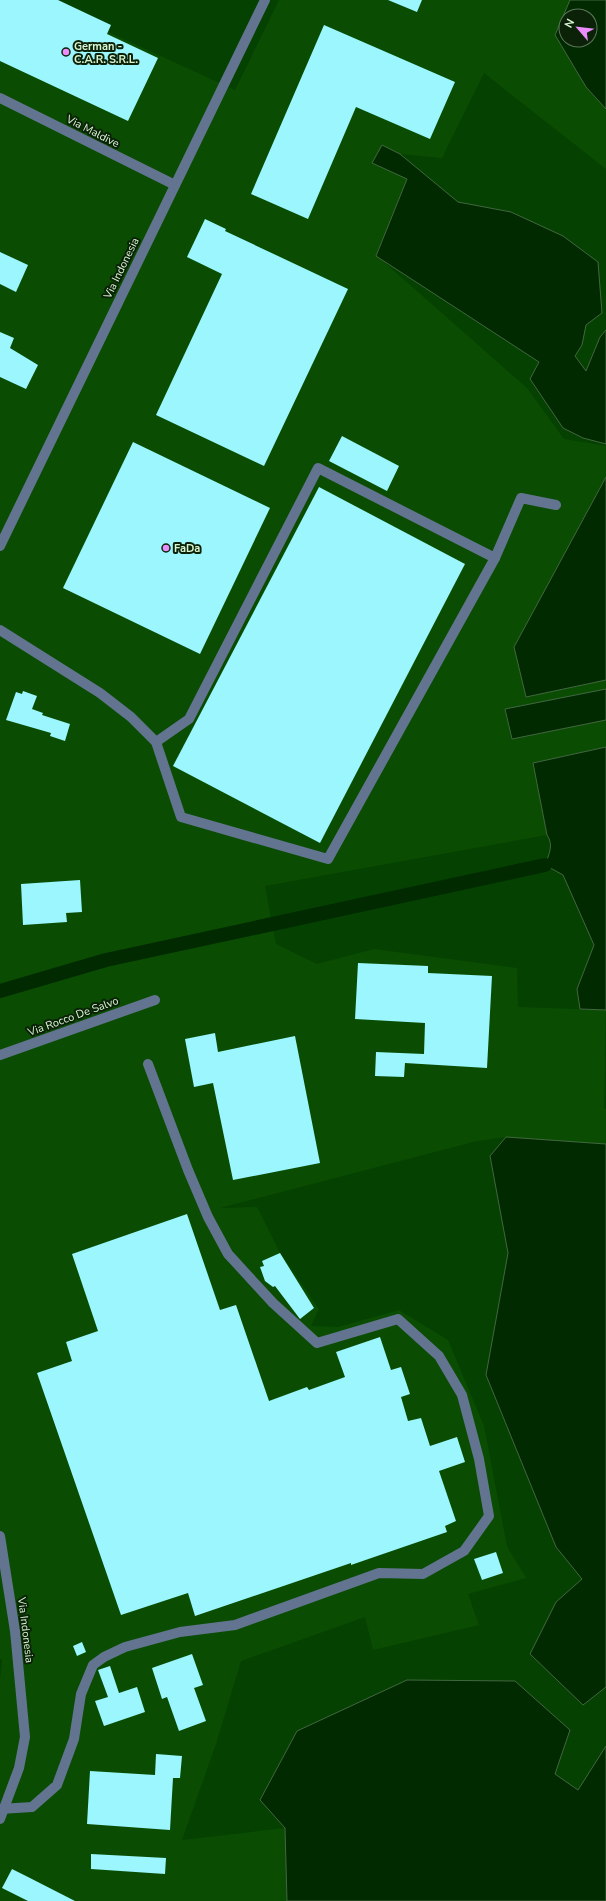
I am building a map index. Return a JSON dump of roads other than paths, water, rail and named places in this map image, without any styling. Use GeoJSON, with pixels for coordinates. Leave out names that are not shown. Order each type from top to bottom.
{"type":"FeatureCollection","features":[{"type":"Feature","properties":{"kind":"street","name":"Via Indonesia"},"geometry":{"type":"LineString","coordinates":[[0,546],[265,0]]}},
{"type":"Feature","properties":{"kind":"street","name":"Via Maldive"},"geometry":{"type":"LineString","coordinates":[[0,98],[175,185]]}},
{"type":"Feature","properties":{"kind":"street"},"geometry":{"type":"LineString","coordinates":[[156,742],[189,719],[318,468],[495,558]]}},
{"type":"Feature","properties":{"kind":"street"},"geometry":{"type":"LineString","coordinates":[[0,630],[100,693],[130,717],[156,742],[181,817],[328,859],[495,558],[521,498],[556,504]]}},
{"type":"Feature","properties":{"kind":"street","name":"Via Rocco De Salvo"},"geometry":{"type":"LineString","coordinates":[[0,1055],[154,1000]]}},
{"type":"Feature","properties":{"kind":"street"},"geometry":{"type":"LineString","coordinates":[[1,1813],[32,1807],[57,1785],[74,1739],[81,1694],[93,1665],[104,1657],[125,1647],[180,1632],[235,1625],[379,1573],[423,1574],[464,1551],[489,1516],[480,1459],[462,1395],[440,1356],[398,1319],[317,1343],[274,1303],[228,1254],[208,1217],[188,1170],[148,1064]]}},
{"type":"Feature","properties":{"kind":"street","name":"Via Indonesia"},"geometry":{"type":"LineString","coordinates":[[0,1536],[2,1571],[15,1631],[24,1737],[18,1768],[1,1813]]}},
{"type":"Feature","properties":{"kind":"waterway"},"geometry":{"type":"LineString","coordinates":[[0,991],[106,960],[545,865]]}},
{"type":"Feature","properties":{"kind":"place","name":"German - C.A.R. S.R.L."},"geometry":{"type":"Point","coordinates":[66,52]}},
{"type":"Feature","properties":{"kind":"place","name":"FaDa"},"geometry":{"type":"Point","coordinates":[166,548]}}]}
